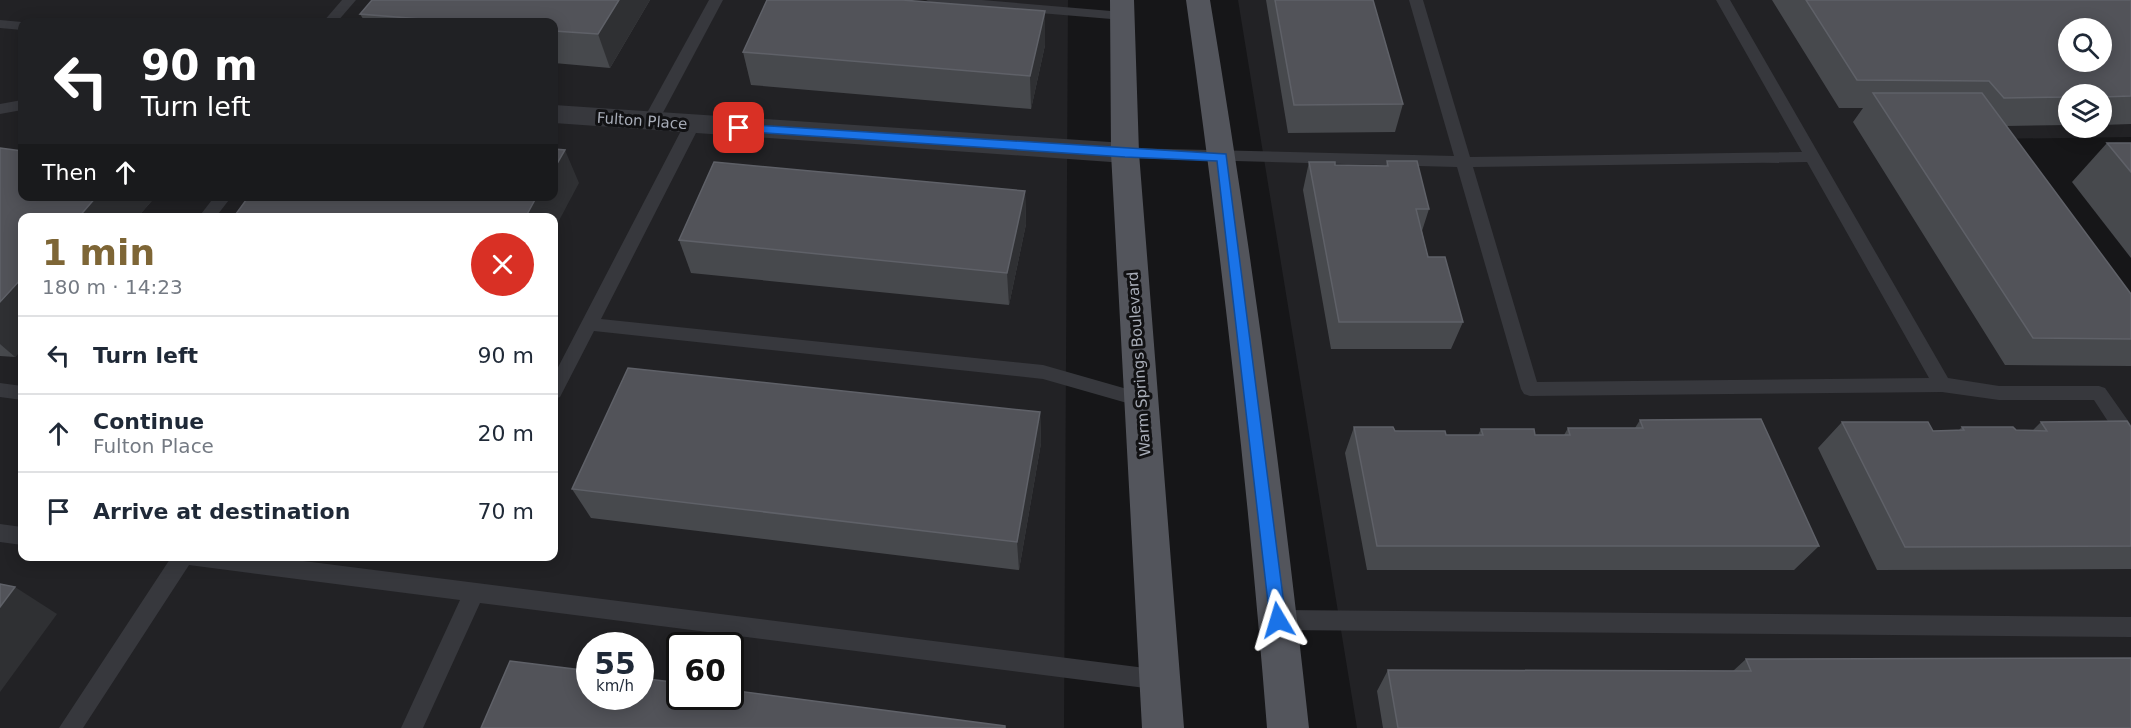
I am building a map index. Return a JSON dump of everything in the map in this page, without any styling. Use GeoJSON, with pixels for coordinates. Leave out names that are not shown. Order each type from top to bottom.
{"type":"FeatureCollection","features":[{"type":"Feature","properties":{"kind":"main road"},"geometry":{"type":"LineString","coordinates":[[1198,0],[1222,157],[1278,620],[1288,728]]}},
{"type":"Feature","properties":{"kind":"main road","name":"Warm Springs Boulevard"},"geometry":{"type":"LineString","coordinates":[[1123,8],[1125,153],[1163,728]]}},
{"type":"Feature","properties":{"kind":"street","name":"Fulton Place"},"geometry":{"type":"LineString","coordinates":[[558,114],[1125,153]]}},
{"type":"Feature","properties":{"kind":"lane"},"geometry":{"type":"LineString","coordinates":[[333,18],[349,0]]}},
{"type":"Feature","properties":{"kind":"lane"},"geometry":{"type":"LineString","coordinates":[[650,122],[716,0]]}},
{"type":"Feature","properties":{"kind":"lane"},"geometry":{"type":"LineString","coordinates":[[933,0],[1123,8]]}},
{"type":"Feature","properties":{"kind":"lane"},"geometry":{"type":"LineString","coordinates":[[1416,0],[1530,389],[1942,385],[1999,393],[2099,393],[2131,440]]}},
{"type":"Feature","properties":{"kind":"lane"},"geometry":{"type":"LineString","coordinates":[[1723,0],[1942,385]]}},
{"type":"Feature","properties":{"kind":"lane"},"geometry":{"type":"LineString","coordinates":[[0,24],[18,26]]}},
{"type":"Feature","properties":{"kind":"lane"},"geometry":{"type":"LineString","coordinates":[[0,109],[18,106]]}},
{"type":"Feature","properties":{"kind":"lane"},"geometry":{"type":"LineString","coordinates":[[558,384],[692,125]]}},
{"type":"Feature","properties":{"kind":"lane"},"geometry":{"type":"LineString","coordinates":[[1125,153],[1462,162],[1812,157]]}},
{"type":"Feature","properties":{"kind":"lane"},"geometry":{"type":"LineString","coordinates":[[210,213],[220,201]]}},
{"type":"Feature","properties":{"kind":"lane"},"geometry":{"type":"LineString","coordinates":[[589,324],[1043,372],[1141,400]]}},
{"type":"Feature","properties":{"kind":"lane"},"geometry":{"type":"LineString","coordinates":[[0,390],[18,392]]}},
{"type":"Feature","properties":{"kind":"lane"},"geometry":{"type":"LineString","coordinates":[[0,533],[18,535]]}},
{"type":"Feature","properties":{"kind":"lane"},"geometry":{"type":"LineString","coordinates":[[70,728],[183,561]]}},
{"type":"Feature","properties":{"kind":"lane"},"geometry":{"type":"LineString","coordinates":[[226,561],[1161,680]]}},
{"type":"Feature","properties":{"kind":"lane"},"geometry":{"type":"LineString","coordinates":[[412,728],[474,592]]}},
{"type":"Feature","properties":{"kind":"lane"},"geometry":{"type":"LineString","coordinates":[[1278,620],[2131,627]]}},
{"type":"Feature","properties":{"kind":"shaded area"},"geometry":{"type":"Polygon","coordinates":[[[0,0],[1068,0],[1064,728],[0,728],[0,0]]]}},
{"type":"Feature","properties":{"kind":"shaded area"},"geometry":{"type":"Polygon","coordinates":[[[1238,0],[2131,0],[2131,137],[2112,137],[2112,84],[2058,84],[2059,138],[1987,139],[2131,326],[2131,728],[1357,728],[1238,0]]]}},
{"type":"Feature","properties":{"kind":"building"},"geometry":{"type":"Polygon","coordinates":[[[372,0],[619,0],[598,34],[558,31],[558,18],[409,18],[360,14],[372,0]]]}},
{"type":"Feature","properties":{"kind":"building"},"geometry":{"type":"Polygon","coordinates":[[[767,0],[902,0],[1045,11],[1030,76],[743,52],[767,0]]]}},
{"type":"Feature","properties":{"kind":"building"},"geometry":{"type":"Polygon","coordinates":[[[1275,0],[1373,0],[1403,104],[1294,105],[1275,0]]]}},
{"type":"Feature","properties":{"kind":"building"},"geometry":{"type":"Polygon","coordinates":[[[1806,0],[2131,0],[2131,96],[2112,97],[2112,84],[2058,84],[2058,97],[2004,98],[1989,81],[1857,80],[1806,0]]]}},
{"type":"Feature","properties":{"kind":"building"},"geometry":{"type":"Polygon","coordinates":[[[1873,93],[1982,93],[2131,294],[2131,339],[2033,338],[1873,93]]]}},
{"type":"Feature","properties":{"kind":"building"},"geometry":{"type":"Polygon","coordinates":[[[2107,143],[2131,143],[2131,172],[2107,143]]]}},
{"type":"Feature","properties":{"kind":"building"},"geometry":{"type":"Polygon","coordinates":[[[0,148],[18,150],[18,201],[93,201],[82,213],[18,213],[18,282],[0,302],[0,148]]]}},
{"type":"Feature","properties":{"kind":"building"},"geometry":{"type":"Polygon","coordinates":[[[558,149],[565,150],[558,162],[558,149]]]}},
{"type":"Feature","properties":{"kind":"building"},"geometry":{"type":"Polygon","coordinates":[[[1387,161],[1417,161],[1429,209],[1416,209],[1428,257],[1445,257],[1463,322],[1339,322],[1309,162],[1388,166],[1387,161]]]}},
{"type":"Feature","properties":{"kind":"building"},"geometry":{"type":"Polygon","coordinates":[[[714,162],[1025,191],[1007,273],[679,240],[714,162]]]}},
{"type":"Feature","properties":{"kind":"building"},"geometry":{"type":"Polygon","coordinates":[[[245,201],[534,201],[528,213],[237,213],[245,201]]]}},
{"type":"Feature","properties":{"kind":"building"},"geometry":{"type":"Polygon","coordinates":[[[628,368],[1040,412],[1017,542],[572,489],[628,368]]]}},
{"type":"Feature","properties":{"kind":"building"},"geometry":{"type":"Polygon","coordinates":[[[1761,419],[1819,546],[1377,546],[1354,427],[1393,427],[1395,431],[1445,431],[1446,435],[1483,435],[1481,429],[1534,429],[1535,435],[1570,435],[1568,428],[1643,428],[1640,420],[1761,419]]]}},
{"type":"Feature","properties":{"kind":"building"},"geometry":{"type":"Polygon","coordinates":[[[2127,421],[2131,427],[2131,546],[1905,547],[1842,422],[1928,422],[1933,431],[1964,430],[1962,427],[2013,427],[2016,430],[2047,431],[2041,422],[2127,421]]]}},
{"type":"Feature","properties":{"kind":"building"},"geometry":{"type":"Polygon","coordinates":[[[0,584],[15,587],[0,607],[0,584]]]}},
{"type":"Feature","properties":{"kind":"building"},"geometry":{"type":"Polygon","coordinates":[[[2131,658],[2131,728],[1398,728],[1388,670],[1751,671],[1746,659],[2131,658]]]}},
{"type":"Feature","properties":{"kind":"building"},"geometry":{"type":"Polygon","coordinates":[[[510,661],[576,669],[576,710],[654,710],[654,680],[666,681],[666,710],[744,710],[744,692],[1005,726],[1005,728],[481,728],[510,661]]]}},
{"type":"Feature","properties":{"kind":"route"},"geometry":{"type":"LineString","coordinates":[[739,128],[1125,153],[1222,157],[1278,620]]}}]}
